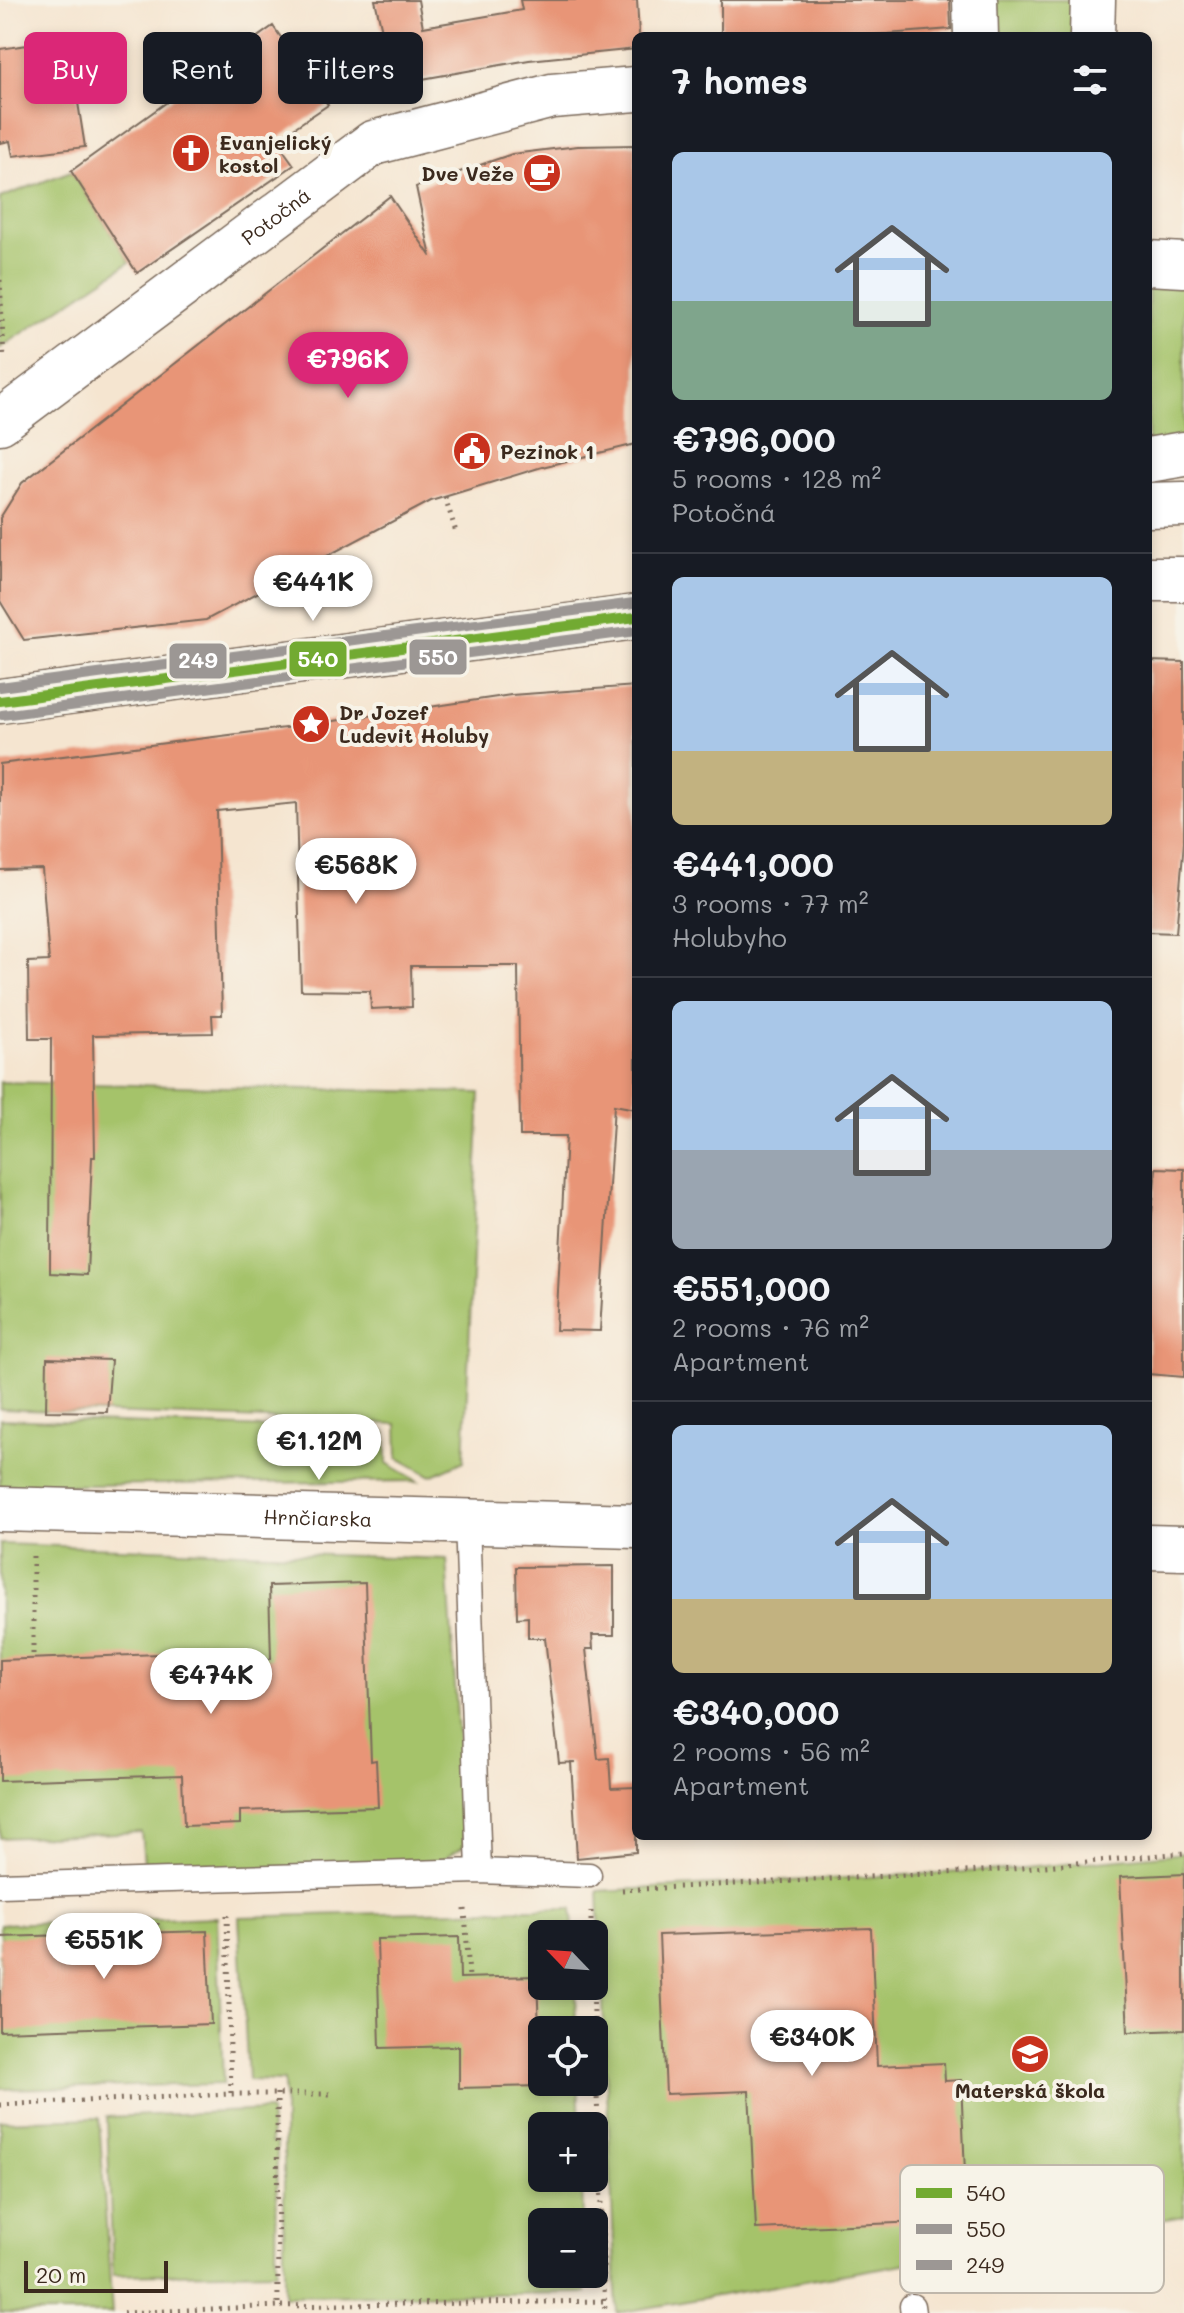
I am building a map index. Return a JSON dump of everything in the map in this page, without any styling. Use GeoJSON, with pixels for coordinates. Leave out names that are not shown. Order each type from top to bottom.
{"type":"FeatureCollection","features":[{"type":"Feature","properties":{"kind":"street"},"geometry":{"type":"LineString","coordinates":[[975,0],[976,32]]}},
{"type":"Feature","properties":{"kind":"street"},"geometry":{"type":"LineString","coordinates":[[1092,32],[1093,0]]}},
{"type":"Feature","properties":{"kind":"street","name":"Potočná"},"geometry":{"type":"LineString","coordinates":[[0,422],[373,143],[552,96],[632,89]]}},
{"type":"Feature","properties":{"kind":"street"},"geometry":{"type":"LineString","coordinates":[[1152,263],[1184,265]]}},
{"type":"Feature","properties":{"kind":"street"},"geometry":{"type":"LineString","coordinates":[[1152,459],[1184,454]]}},
{"type":"Feature","properties":{"kind":"street"},"geometry":{"type":"LineString","coordinates":[[1152,505],[1184,504]]}},
{"type":"Feature","properties":{"kind":"street"},"geometry":{"type":"LineString","coordinates":[[1152,579],[1184,579]]}},
{"type":"Feature","properties":{"kind":"street"},"geometry":{"type":"LineString","coordinates":[[0,701],[632,618]]}},
{"type":"Feature","properties":{"kind":"street","name":"Hrnčiarska"},"geometry":{"type":"LineString","coordinates":[[0,1509],[632,1526]]}},
{"type":"Feature","properties":{"kind":"street"},"geometry":{"type":"LineString","coordinates":[[1152,1547],[1184,1548]]}},
{"type":"Feature","properties":{"kind":"lane"},"geometry":{"type":"LineString","coordinates":[[467,1520],[479,1871]]}},
{"type":"Feature","properties":{"kind":"lane"},"geometry":{"type":"LineString","coordinates":[[0,1885],[479,1871],[589,1875]]}},
{"type":"Feature","properties":{"kind":"path"},"geometry":{"type":"LineString","coordinates":[[0,280],[4,360]]}},
{"type":"Feature","properties":{"kind":"path"},"geometry":{"type":"LineString","coordinates":[[445,497],[457,535]]}},
{"type":"Feature","properties":{"kind":"path"},"geometry":{"type":"LineString","coordinates":[[33,1545],[33,1659]]}},
{"type":"Feature","properties":{"kind":"path"},"geometry":{"type":"LineString","coordinates":[[613,1891],[1001,1870],[1184,1853]]}},
{"type":"Feature","properties":{"kind":"path"},"geometry":{"type":"LineString","coordinates":[[464,1897],[469,1978]]}},
{"type":"Feature","properties":{"kind":"path"},"geometry":{"type":"LineString","coordinates":[[227,1905],[231,2094]]}},
{"type":"Feature","properties":{"kind":"path"},"geometry":{"type":"LineString","coordinates":[[594,2000],[605,2313]]}},
{"type":"Feature","properties":{"kind":"path"},"geometry":{"type":"LineString","coordinates":[[277,2093],[278,2306]]}},
{"type":"Feature","properties":{"kind":"path"},"geometry":{"type":"LineString","coordinates":[[0,2105],[231,2094],[333,2094]]}},
{"type":"Feature","properties":{"kind":"path"},"geometry":{"type":"LineString","coordinates":[[123,2313],[278,2306],[605,2301]]}},
{"type":"Feature","properties":{"kind":"green space"},"geometry":{"type":"Polygon","coordinates":[[[985,0],[1080,0],[1079,32],[985,32],[985,0]]]}},
{"type":"Feature","properties":{"kind":"green space"},"geometry":{"type":"Polygon","coordinates":[[[71,171],[130,262],[0,348],[0,198],[71,171]]]}},
{"type":"Feature","properties":{"kind":"green space"},"geometry":{"type":"Polygon","coordinates":[[[1152,275],[1184,276],[1184,447],[1152,450],[1152,275]]]}},
{"type":"Feature","properties":{"kind":"green space"},"geometry":{"type":"Polygon","coordinates":[[[0,1082],[480,1093],[464,1461],[431,1476],[398,1458],[397,1424],[0,1409],[0,1082]]]}},
{"type":"Feature","properties":{"kind":"green space"},"geometry":{"type":"Polygon","coordinates":[[[0,1419],[386,1432],[387,1463],[418,1481],[0,1486],[0,1419]]]}},
{"type":"Feature","properties":{"kind":"green space"},"geometry":{"type":"Polygon","coordinates":[[[0,1544],[447,1559],[465,1845],[434,1865],[145,1872],[141,1832],[0,1838],[0,1544]]]}},
{"type":"Feature","properties":{"kind":"green space"},"geometry":{"type":"Polygon","coordinates":[[[1184,1853],[1184,2216],[1164,2219],[1164,2165],[900,2165],[900,2265],[617,2313],[607,2096],[608,2016],[604,2016],[603,2000],[608,2000],[608,1920],[599,1920],[598,1891],[1001,1870],[1184,1853]]]}},
{"type":"Feature","properties":{"kind":"green space"},"geometry":{"type":"Polygon","coordinates":[[[572,1908],[572,1920],[528,1920],[528,2000],[575,2000],[576,2016],[528,2016],[528,2096],[579,2096],[579,2112],[528,2112],[528,2192],[582,2192],[583,2208],[528,2208],[528,2288],[586,2288],[586,2293],[284,2296],[284,2081],[248,2080],[239,1917],[572,1908]]]}},
{"type":"Feature","properties":{"kind":"green space"},"geometry":{"type":"Polygon","coordinates":[[[217,1917],[223,2084],[0,2089],[0,1924],[217,1917]]]}},
{"type":"Feature","properties":{"kind":"green space"},"geometry":{"type":"Polygon","coordinates":[[[270,2110],[271,2143],[277,2143],[276,2272],[113,2275],[107,2117],[270,2110]]]}},
{"type":"Feature","properties":{"kind":"green space"},"geometry":{"type":"Polygon","coordinates":[[[99,2118],[112,2313],[0,2313],[0,2121],[99,2118]]]}},
{"type":"Feature","properties":{"kind":"building"},"geometry":{"type":"Polygon","coordinates":[[[375,0],[418,0],[423,27],[522,10],[520,0],[637,0],[639,32],[632,32],[632,49],[529,60],[423,79],[423,32],[382,32],[375,0]]]}},
{"type":"Feature","properties":{"kind":"building"},"geometry":{"type":"Polygon","coordinates":[[[721,0],[950,0],[951,29],[912,32],[721,32],[721,0]]]}},
{"type":"Feature","properties":{"kind":"building","name":"Evanjelický kostol"},"geometry":{"type":"Polygon","coordinates":[[[273,26],[278,33],[278,104],[328,105],[276,140],[294,165],[137,273],[71,171],[164,104],[262,104],[262,34],[273,26]]]}},
{"type":"Feature","properties":{"kind":"building"},"geometry":{"type":"Polygon","coordinates":[[[24,45],[24,104],[78,104],[85,147],[13,156],[10,141],[0,143],[0,49],[24,45]]]}},
{"type":"Feature","properties":{"kind":"building"},"geometry":{"type":"Polygon","coordinates":[[[632,145],[632,445],[542,467],[431,501],[206,620],[24,640],[0,601],[0,518],[22,483],[390,196],[431,257],[416,187],[512,154],[578,146],[632,145]]]}},
{"type":"Feature","properties":{"kind":"building"},"geometry":{"type":"Polygon","coordinates":[[[1152,661],[1184,662],[1184,842],[1176,933],[1152,932],[1152,661]]]}},
{"type":"Feature","properties":{"kind":"building"},"geometry":{"type":"Polygon","coordinates":[[[632,686],[632,1108],[614,1105],[600,1331],[556,1330],[566,1136],[520,1136],[518,966],[411,966],[412,1007],[371,1009],[370,991],[301,990],[296,803],[217,811],[222,1015],[212,1015],[213,1033],[93,1035],[95,1157],[92,1157],[87,1275],[50,1273],[51,1039],[29,1039],[28,962],[49,961],[42,869],[0,870],[0,764],[293,727],[511,695],[632,686]]]}},
{"type":"Feature","properties":{"kind":"building"},"geometry":{"type":"Polygon","coordinates":[[[1156,1168],[1184,1169],[1184,1377],[1152,1374],[1152,1214],[1156,1168]]]}},
{"type":"Feature","properties":{"kind":"building"},"geometry":{"type":"Polygon","coordinates":[[[47,1358],[111,1360],[107,1412],[46,1411],[47,1358]]]}},
{"type":"Feature","properties":{"kind":"building"},"geometry":{"type":"Polygon","coordinates":[[[614,1566],[614,1635],[592,1635],[593,1649],[586,1649],[598,1759],[609,1758],[611,1788],[632,1787],[632,1840],[636,1840],[636,1852],[577,1858],[571,1762],[559,1763],[545,1638],[528,1638],[528,1617],[517,1618],[516,1567],[614,1566]]]}},
{"type":"Feature","properties":{"kind":"building"},"geometry":{"type":"Polygon","coordinates":[[[365,1583],[371,1761],[376,1760],[378,1807],[240,1811],[240,1824],[184,1826],[182,1775],[0,1781],[0,1660],[186,1653],[187,1660],[271,1659],[269,1586],[365,1583]]]}},
{"type":"Feature","properties":{"kind":"building"},"geometry":{"type":"Polygon","coordinates":[[[1184,1874],[1184,2030],[1128,2032],[1120,1877],[1184,1874]]]}},
{"type":"Feature","properties":{"kind":"building"},"geometry":{"type":"Polygon","coordinates":[[[871,1928],[877,2066],[944,2063],[945,2081],[961,2080],[965,2165],[900,2165],[900,2223],[756,2229],[749,2091],[666,2094],[659,1935],[871,1928]]]}},
{"type":"Feature","properties":{"kind":"building"},"geometry":{"type":"Polygon","coordinates":[[[207,1931],[211,2024],[0,2031],[0,1937],[207,1931]]]}},
{"type":"Feature","properties":{"kind":"building"},"geometry":{"type":"Polygon","coordinates":[[[459,1937],[460,1978],[528,1976],[528,2000],[538,2000],[538,2016],[528,2016],[528,2086],[459,2088],[459,2046],[380,2048],[377,1939],[459,1937]]]}},
{"type":"Feature","properties":{"kind":"transit line","name":"249"},"geometry":{"type":"LineString","coordinates":[[0,687],[632,603]]}},
{"type":"Feature","properties":{"kind":"transit line","name":"540"},"geometry":{"type":"LineString","coordinates":[[0,701],[632,618]]}},
{"type":"Feature","properties":{"kind":"transit line","name":"550"},"geometry":{"type":"LineString","coordinates":[[2,715],[632,632]]}},
{"type":"Feature","properties":{"kind":"place","name":"Evanjelický kostol"},"geometry":{"type":"Point","coordinates":[191,153]}},
{"type":"Feature","properties":{"kind":"place","name":"Dve Veže"},"geometry":{"type":"Point","coordinates":[542,173]}},
{"type":"Feature","properties":{"kind":"place","name":"Pezinok 1"},"geometry":{"type":"Point","coordinates":[472,451]}},
{"type":"Feature","properties":{"kind":"place","name":"Dr Jozef Ludevit Holuby"},"geometry":{"type":"Point","coordinates":[311,724]}},
{"type":"Feature","properties":{"kind":"place","name":"Materská škola"},"geometry":{"type":"Point","coordinates":[1030,2054]}}]}
